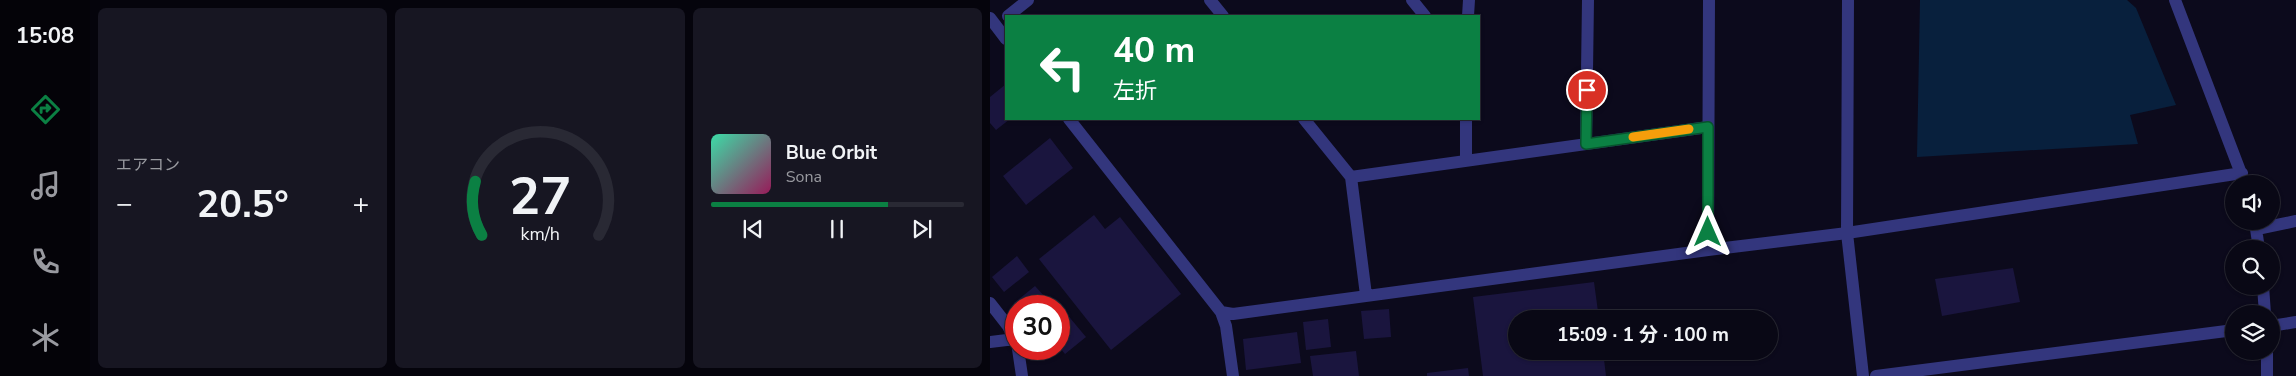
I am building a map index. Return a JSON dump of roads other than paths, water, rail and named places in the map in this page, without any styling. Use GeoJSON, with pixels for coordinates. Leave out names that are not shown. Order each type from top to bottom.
{"type":"FeatureCollection","features":[{"type":"Feature","properties":{"kind":"street"},"geometry":{"type":"LineString","coordinates":[[1009,15],[1028,0]]}},
{"type":"Feature","properties":{"kind":"street"},"geometry":{"type":"LineString","coordinates":[[1210,0],[1221,15]]}},
{"type":"Feature","properties":{"kind":"street"},"geometry":{"type":"LineString","coordinates":[[1412,0],[1424,15]]}},
{"type":"Feature","properties":{"kind":"street"},"geometry":{"type":"LineString","coordinates":[[1468,15],[1469,0]]}},
{"type":"Feature","properties":{"kind":"street"},"geometry":{"type":"LineString","coordinates":[[1586,144],[1588,0]]}},
{"type":"Feature","properties":{"kind":"street"},"geometry":{"type":"LineString","coordinates":[[1708,250],[1709,0]]}},
{"type":"Feature","properties":{"kind":"street"},"geometry":{"type":"LineString","coordinates":[[1848,0],[1847,233],[1863,376]]}},
{"type":"Feature","properties":{"kind":"street"},"geometry":{"type":"LineString","coordinates":[[2175,0],[2242,175]]}},
{"type":"Feature","properties":{"kind":"street"},"geometry":{"type":"LineString","coordinates":[[1005,18],[992,25],[1005,38]]}},
{"type":"Feature","properties":{"kind":"street"},"geometry":{"type":"LineString","coordinates":[[1070,120],[1221,312],[1226,326],[1233,376]]}},
{"type":"Feature","properties":{"kind":"street"},"geometry":{"type":"LineString","coordinates":[[1305,120],[1350,177],[1366,295]]}},
{"type":"Feature","properties":{"kind":"street"},"geometry":{"type":"LineString","coordinates":[[1466,120],[1466,161]]}},
{"type":"Feature","properties":{"kind":"street"},"geometry":{"type":"LineString","coordinates":[[1350,177],[1708,127]]}},
{"type":"Feature","properties":{"kind":"street"},"geometry":{"type":"LineString","coordinates":[[1221,312],[1233,314],[2225,182]]}},
{"type":"Feature","properties":{"kind":"street"},"geometry":{"type":"LineString","coordinates":[[2280,223],[2296,222]]}},
{"type":"Feature","properties":{"kind":"street"},"geometry":{"type":"LineString","coordinates":[[990,303],[1005,325]]}},
{"type":"Feature","properties":{"kind":"street"},"geometry":{"type":"LineString","coordinates":[[2280,325],[2296,322]]}},
{"type":"Feature","properties":{"kind":"street"},"geometry":{"type":"LineString","coordinates":[[1876,376],[2225,331]]}},
{"type":"Feature","properties":{"kind":"street"},"geometry":{"type":"LineString","coordinates":[[990,342],[1005,343]]}},
{"type":"Feature","properties":{"kind":"street"},"geometry":{"type":"LineString","coordinates":[[1020,360],[1022,376]]}},
{"type":"Feature","properties":{"kind":"street"},"geometry":{"type":"LineString","coordinates":[[2267,360],[2267,376]]}},
{"type":"Feature","properties":{"kind":"water"},"geometry":{"type":"Polygon","coordinates":[[[1920,0],[2127,0],[2136,8],[2176,105],[2130,115],[2138,144],[1917,157],[1920,0]]]}}]}
